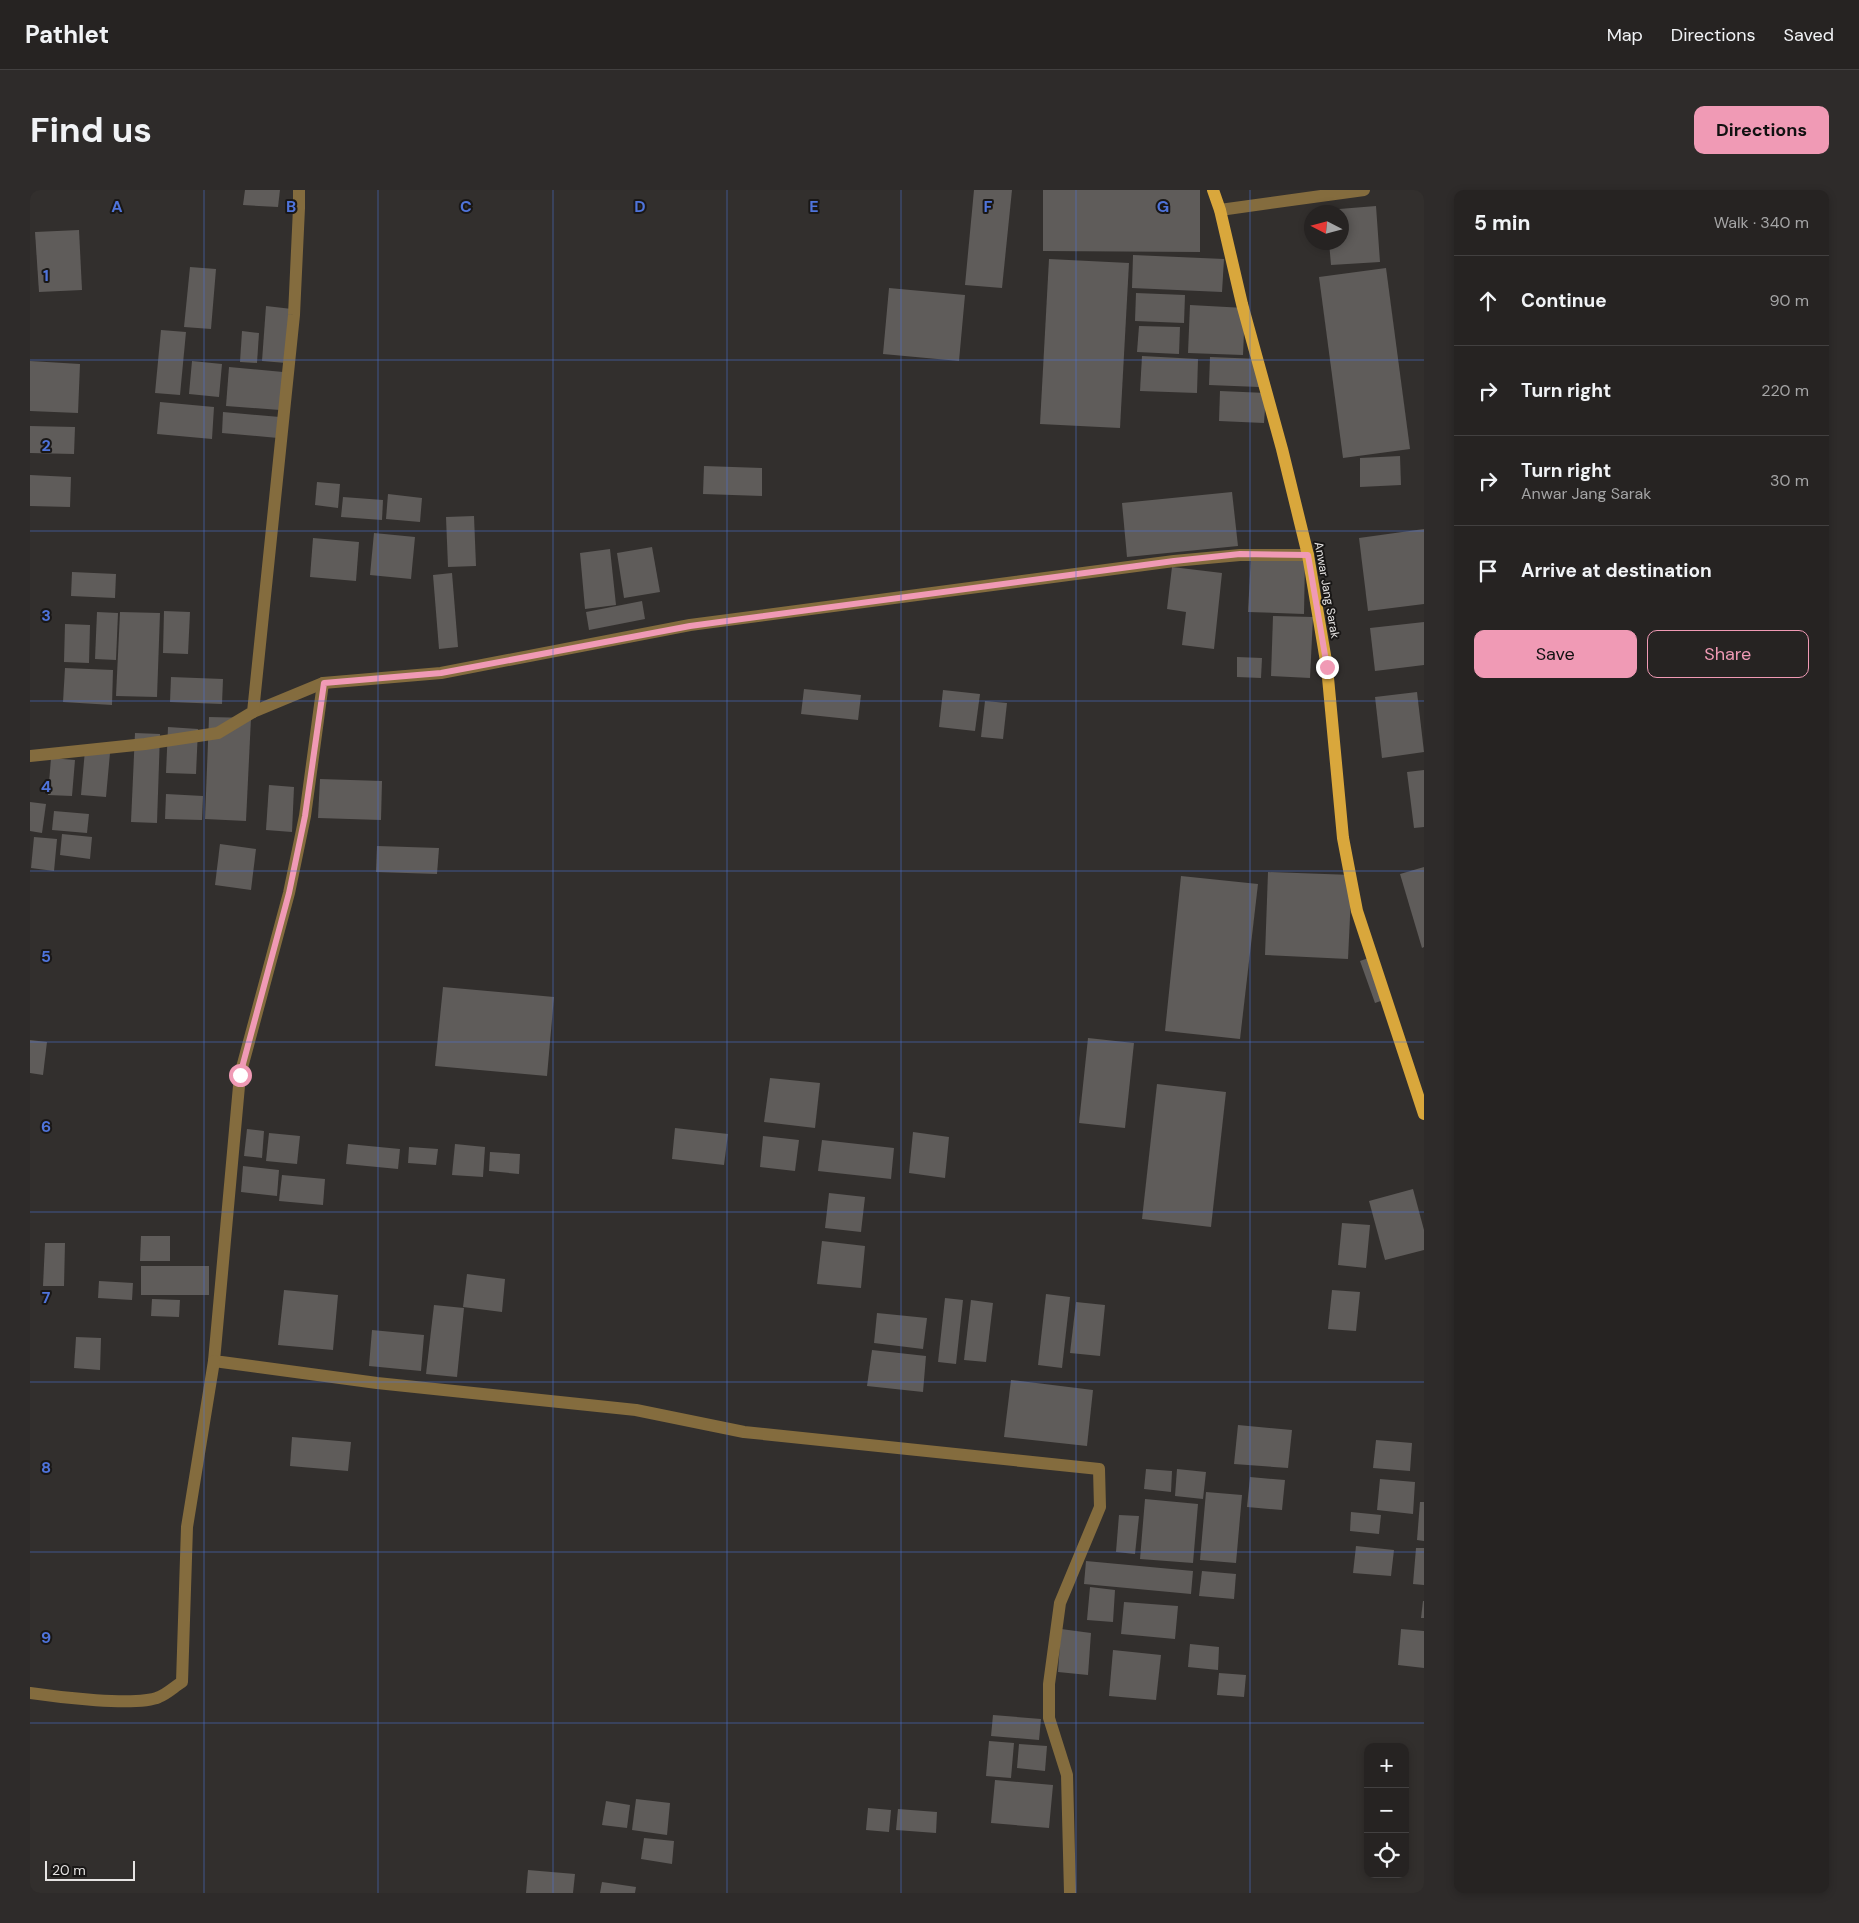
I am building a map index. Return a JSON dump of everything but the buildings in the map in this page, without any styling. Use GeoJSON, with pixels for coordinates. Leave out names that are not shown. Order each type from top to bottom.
{"type":"FeatureCollection","features":[{"type":"Feature","properties":{"kind":"main road","name":"Anwar Jang Sarak"},"geometry":{"type":"LineString","coordinates":[[1212,190],[1220,210],[1242,304],[1282,450],[1308,555],[1327,667],[1343,838],[1357,911],[1424,1114]]}},
{"type":"Feature","properties":{"kind":"street"},"geometry":{"type":"LineString","coordinates":[[253,712],[294,315],[299,208],[298,190]]}},
{"type":"Feature","properties":{"kind":"street"},"geometry":{"type":"LineString","coordinates":[[1220,210],[1364,190]]}},
{"type":"Feature","properties":{"kind":"street"},"geometry":{"type":"LineString","coordinates":[[30,756],[146,744],[218,733],[253,712],[324,683],[441,673],[690,626],[1164,562],[1240,554],[1308,555]]}},
{"type":"Feature","properties":{"kind":"street"},"geometry":{"type":"LineString","coordinates":[[30,1693],[142,1702],[158,1697],[182,1682],[187,1527],[214,1361],[240,1075],[289,893],[305,816],[324,683]]}},
{"type":"Feature","properties":{"kind":"street"},"geometry":{"type":"LineString","coordinates":[[214,1361],[377,1383],[636,1410],[744,1432],[1099,1469],[1100,1507],[1060,1603],[1049,1684],[1050,1718],[1067,1775],[1070,1893]]}},
{"type":"Feature","properties":{"kind":"route"},"geometry":{"type":"LineString","coordinates":[[240,1075],[289,893],[305,816],[324,683],[441,673],[690,626],[1174,561],[1240,554],[1308,555],[1327,667]]}}]}
